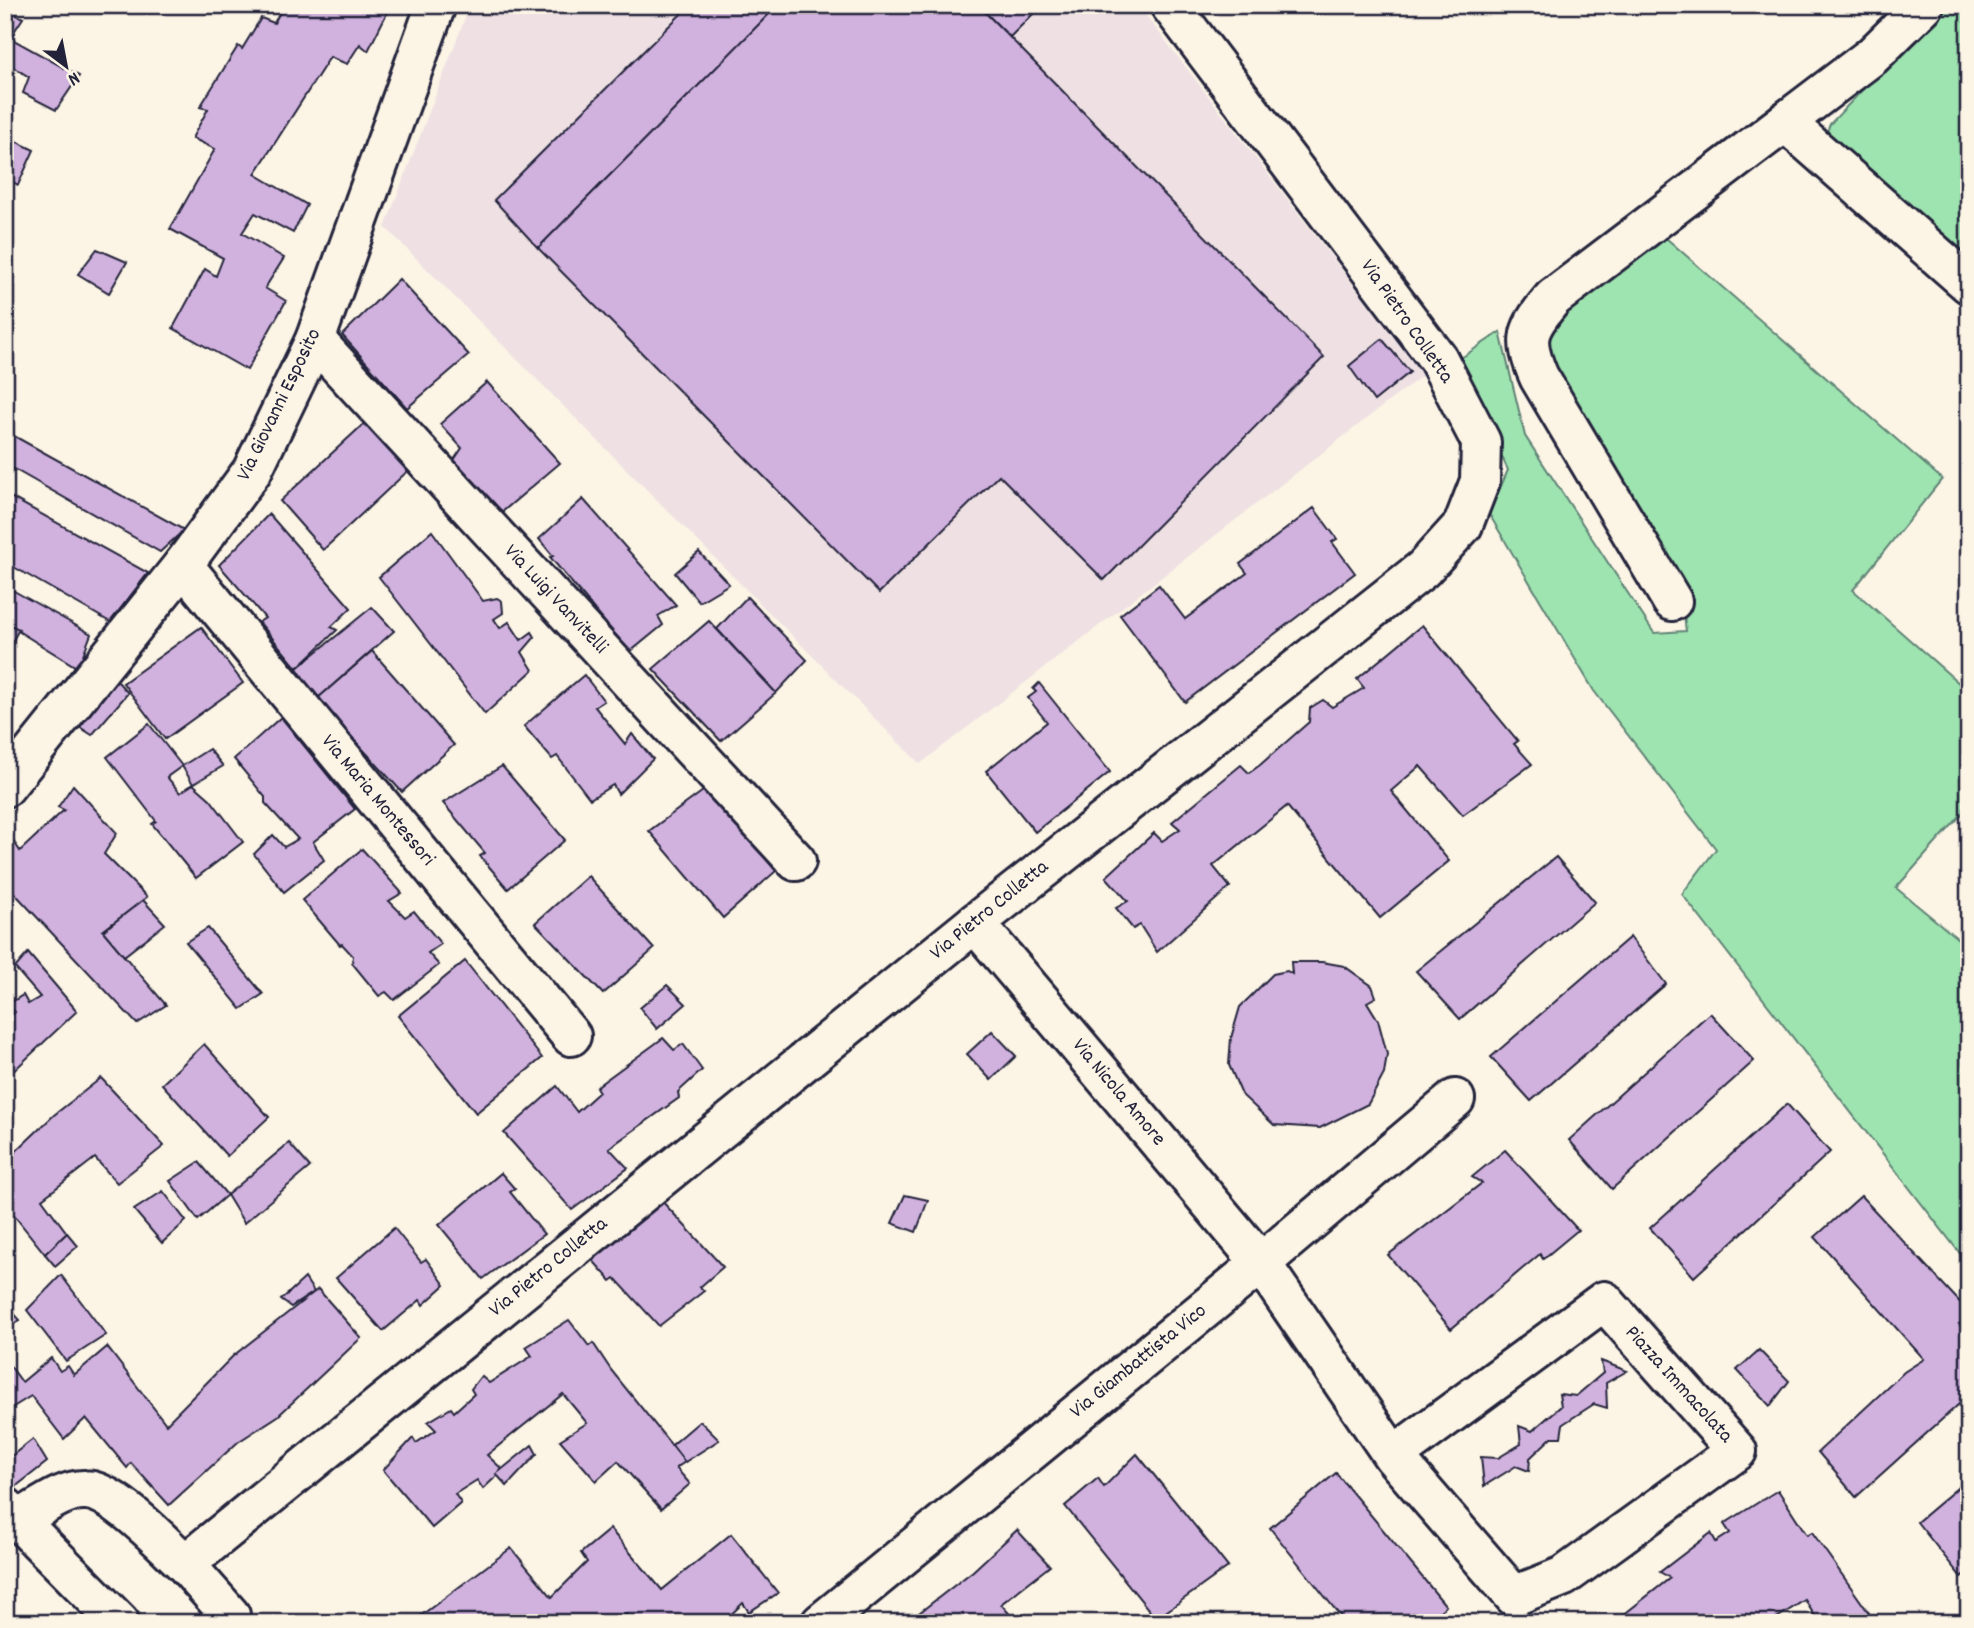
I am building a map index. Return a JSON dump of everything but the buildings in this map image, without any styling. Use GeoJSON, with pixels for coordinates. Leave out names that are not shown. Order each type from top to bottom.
{"type":"FeatureCollection","features":[{"type":"Feature","properties":{"kind":"street","name":"Via Giovanni Esposito"},"geometry":{"type":"LineString","coordinates":[[5,787],[183,565],[252,471],[315,340],[436,5]]}},
{"type":"Feature","properties":{"kind":"street","name":"Via Pietro Colletta"},"geometry":{"type":"LineString","coordinates":[[185,1564],[975,923],[1423,569],[1463,525],[1480,481],[1481,442],[1438,359],[1170,5]]}},
{"type":"Feature","properties":{"kind":"street"},"geometry":{"type":"LineString","coordinates":[[1672,601],[1539,377],[1529,353],[1532,323],[1553,298],[1872,56],[1924,5]]}},
{"type":"Feature","properties":{"kind":"street"},"geometry":{"type":"LineString","coordinates":[[1786,122],[1969,284]]}},
{"type":"Feature","properties":{"kind":"street","name":"Via Luigi Vanvitelli"},"geometry":{"type":"LineString","coordinates":[[315,340],[796,861]]}},
{"type":"Feature","properties":{"kind":"street","name":"Via Maria Montessori"},"geometry":{"type":"LineString","coordinates":[[183,565],[571,1036]]}},
{"type":"Feature","properties":{"kind":"street","name":"Via Nicola Amore"},"geometry":{"type":"LineString","coordinates":[[975,923],[1261,1263]]}},
{"type":"Feature","properties":{"kind":"street","name":"Via Giambattista Vico"},"geometry":{"type":"LineString","coordinates":[[823,1622],[1261,1263],[1455,1099]]}},
{"type":"Feature","properties":{"kind":"street","name":"Piazza Immacolata"},"geometry":{"type":"LineString","coordinates":[[1261,1263],[1393,1456],[1514,1596],[1564,1576],[1737,1451],[1604,1301],[1393,1456]]}},
{"type":"Feature","properties":{"kind":"street"},"geometry":{"type":"LineString","coordinates":[[120,1623],[13,1513],[65,1494],[85,1490],[106,1494],[185,1564],[228,1620]]}},
{"type":"Feature","properties":{"kind":"shaded area"},"geometry":{"type":"Polygon","coordinates":[[[470,5],[1138,5],[1423,375],[920,764],[385,227],[470,5]]]}},
{"type":"Feature","properties":{"kind":"green space"},"geometry":{"type":"Polygon","coordinates":[[[1943,5],[1969,5],[1969,273],[1822,144],[1830,124],[1943,5]]]}},
{"type":"Feature","properties":{"kind":"green space"},"geometry":{"type":"Polygon","coordinates":[[[1666,238],[1942,479],[1853,590],[1969,692],[1969,806],[1896,888],[1969,948],[1969,1265],[1682,894],[1716,849],[1594,691],[1489,514],[1508,470],[1458,360],[1500,332],[1525,436],[1654,633],[1686,631],[1682,601],[1689,592],[1669,580],[1537,343],[1565,304],[1666,238]]]}}]}
